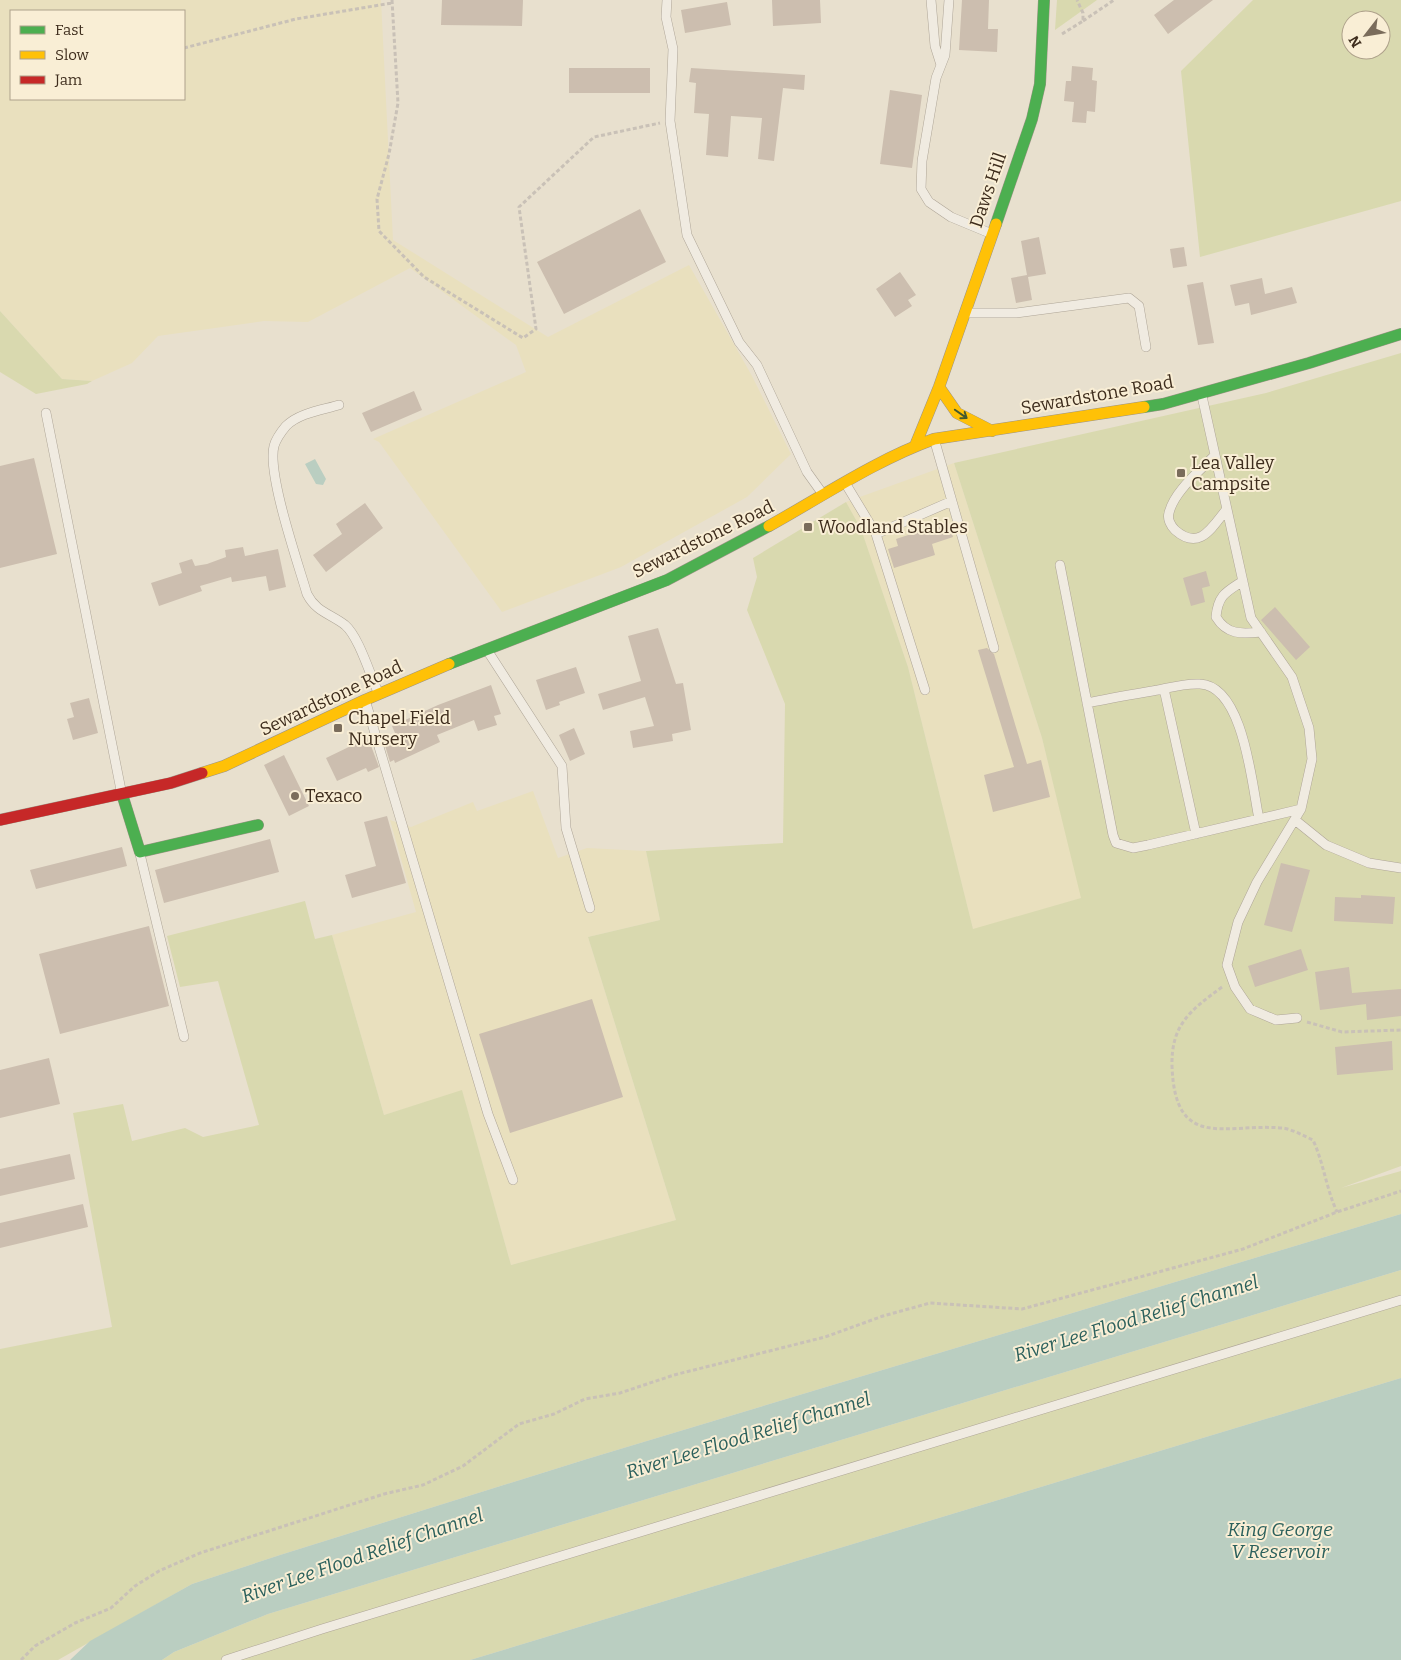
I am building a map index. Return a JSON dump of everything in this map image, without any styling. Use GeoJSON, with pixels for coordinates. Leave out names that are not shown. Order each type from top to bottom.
{"type":"FeatureCollection","features":[{"type":"Feature","properties":{"kind":"main road","name":"Daws Hill"},"geometry":{"type":"LineString","coordinates":[[915,446],[939,387],[1032,118],[1040,84],[1044,0]]}},
{"type":"Feature","properties":{"kind":"main road","name":"Sewardstone Road"},"geometry":{"type":"LineString","coordinates":[[0,820],[171,783],[224,766],[365,700],[486,648],[667,580],[915,446],[934,439],[1163,404],[1401,334]]}},
{"type":"Feature","properties":{"kind":"main road"},"geometry":{"type":"LineString","coordinates":[[939,387],[957,413],[992,431]]}},
{"type":"Feature","properties":{"kind":"main road"},"geometry":{"type":"LineString","coordinates":[[122,794],[140,852],[258,825]]}},
{"type":"Feature","properties":{"kind":"lane"},"geometry":{"type":"LineString","coordinates":[[667,0],[666,17],[673,50],[670,121],[687,235],[739,342],[757,365],[807,472],[824,496]]}},
{"type":"Feature","properties":{"kind":"lane"},"geometry":{"type":"LineString","coordinates":[[931,0],[934,46],[941,66]]}},
{"type":"Feature","properties":{"kind":"lane"},"geometry":{"type":"LineString","coordinates":[[949,0],[945,55],[936,78],[922,161],[921,189],[929,202],[951,217],[992,234]]}},
{"type":"Feature","properties":{"kind":"lane"},"geometry":{"type":"LineString","coordinates":[[965,313],[1016,313],[1129,298],[1139,306],[1146,347]]}},
{"type":"Feature","properties":{"kind":"lane"},"geometry":{"type":"LineString","coordinates":[[1202,393],[1251,618],[1292,677],[1309,728],[1312,760],[1302,809],[1257,882],[1238,922],[1227,965],[1250,1009],[1276,1020],[1298,1018]]}},
{"type":"Feature","properties":{"kind":"lane"},"geometry":{"type":"LineString","coordinates":[[338,405],[302,416],[287,425],[274,446],[274,470],[307,594],[312,604],[346,626],[353,636],[379,694]]}},
{"type":"Feature","properties":{"kind":"lane"},"geometry":{"type":"LineString","coordinates":[[46,413],[122,794]]}},
{"type":"Feature","properties":{"kind":"lane"},"geometry":{"type":"LineString","coordinates":[[934,439],[994,648]]}},
{"type":"Feature","properties":{"kind":"lane"},"geometry":{"type":"LineString","coordinates":[[1215,456],[1182,491],[1171,506],[1168,515],[1172,526],[1183,537],[1192,540],[1202,537],[1226,510]]}},
{"type":"Feature","properties":{"kind":"lane"},"geometry":{"type":"LineString","coordinates":[[846,483],[876,534],[925,690]]}},
{"type":"Feature","properties":{"kind":"lane"},"geometry":{"type":"LineString","coordinates":[[876,534],[952,501]]}},
{"type":"Feature","properties":{"kind":"lane"},"geometry":{"type":"LineString","coordinates":[[1060,565],[1116,843],[1132,848],[1302,809]]}},
{"type":"Feature","properties":{"kind":"lane"},"geometry":{"type":"LineString","coordinates":[[1243,581],[1227,591],[1219,600],[1216,617],[1222,626],[1230,632],[1261,632]]}},
{"type":"Feature","properties":{"kind":"lane"},"geometry":{"type":"LineString","coordinates":[[486,648],[562,766],[566,828],[590,908]]}},
{"type":"Feature","properties":{"kind":"lane"},"geometry":{"type":"LineString","coordinates":[[1087,703],[1164,688],[1201,684],[1223,695],[1234,712],[1241,733],[1259,819]]}},
{"type":"Feature","properties":{"kind":"lane"},"geometry":{"type":"LineString","coordinates":[[1164,688],[1196,834]]}},
{"type":"Feature","properties":{"kind":"lane"},"geometry":{"type":"LineString","coordinates":[[365,700],[488,1114],[512,1180]]}},
{"type":"Feature","properties":{"kind":"lane"},"geometry":{"type":"LineString","coordinates":[[1295,820],[1326,845],[1369,863],[1401,868]]}},
{"type":"Feature","properties":{"kind":"lane"},"geometry":{"type":"LineString","coordinates":[[140,852],[184,1037]]}},
{"type":"Feature","properties":{"kind":"lane"},"geometry":{"type":"LineString","coordinates":[[226,1660],[322,1629],[1401,1300]]}},
{"type":"Feature","properties":{"kind":"path"},"geometry":{"type":"LineString","coordinates":[[1077,0],[1083,13],[1082,21]]}},
{"type":"Feature","properties":{"kind":"path"},"geometry":{"type":"LineString","coordinates":[[1042,47],[1114,0]]}},
{"type":"Feature","properties":{"kind":"path"},"geometry":{"type":"LineString","coordinates":[[185,48],[296,20],[392,2],[398,103],[389,154],[377,199],[380,231],[424,277],[523,338],[536,329],[519,207],[594,137],[670,121]]}},
{"type":"Feature","properties":{"kind":"path"},"geometry":{"type":"LineString","coordinates":[[1233,979],[1204,1000],[1179,1024],[1172,1053],[1172,1078],[1179,1102],[1190,1121],[1209,1129],[1229,1131],[1283,1128],[1313,1140],[1323,1160],[1328,1192],[1337,1212]]}},
{"type":"Feature","properties":{"kind":"path"},"geometry":{"type":"LineString","coordinates":[[1298,1018],[1320,1027],[1342,1032],[1401,1030]]}},
{"type":"Feature","properties":{"kind":"path"},"geometry":{"type":"LineString","coordinates":[[20,1660],[43,1641],[75,1623],[111,1608],[135,1586],[159,1571],[209,1550],[384,1494],[423,1485],[462,1466],[519,1424],[554,1414],[585,1399],[620,1393],[674,1375],[825,1337],[883,1316],[930,1303],[1022,1309],[1243,1249],[1337,1212],[1401,1191]]}},
{"type":"Feature","properties":{"kind":"shaded area"},"geometry":{"type":"Polygon","coordinates":[[[0,0],[381,0],[393,240],[548,337],[689,265],[752,376],[791,454],[747,497],[621,567],[502,612],[379,442],[373,439],[526,372],[516,345],[410,268],[308,322],[264,321],[158,336],[132,363],[92,381],[62,379],[0,311],[0,0]]]}},
{"type":"Feature","properties":{"kind":"shaded area"},"geometry":{"type":"Polygon","coordinates":[[[954,463],[1042,738],[1082,898],[973,930],[908,667],[861,530],[846,502],[954,463]]]}},
{"type":"Feature","properties":{"kind":"shaded area"},"geometry":{"type":"Polygon","coordinates":[[[533,791],[558,858],[587,848],[646,851],[660,920],[588,937],[676,1220],[511,1265],[462,1091],[384,1115],[332,935],[416,912],[390,820],[411,827],[473,802],[477,811],[533,791]]]}},
{"type":"Feature","properties":{"kind":"green space"},"geometry":{"type":"Polygon","coordinates":[[[1057,0],[1097,0],[1055,30],[1057,0]]]}},
{"type":"Feature","properties":{"kind":"green space"},"geometry":{"type":"Polygon","coordinates":[[[1253,0],[1401,0],[1401,201],[1200,257],[1181,71],[1253,0]]]}},
{"type":"Feature","properties":{"kind":"green space"},"geometry":{"type":"Polygon","coordinates":[[[0,311],[62,379],[92,381],[87,384],[36,394],[0,372],[0,311]]]}},
{"type":"Feature","properties":{"kind":"green space"},"geometry":{"type":"Polygon","coordinates":[[[1401,353],[1401,1166],[1341,1188],[1401,1171],[1401,1214],[587,1459],[192,1584],[58,1660],[0,1660],[0,1349],[112,1327],[73,1113],[123,1104],[132,1141],[185,1128],[203,1137],[259,1125],[218,981],[180,987],[167,936],[305,901],[315,939],[332,935],[384,1115],[462,1090],[511,1265],[676,1220],[588,937],[660,920],[646,851],[783,843],[785,704],[747,610],[757,577],[753,558],[846,502],[861,529],[908,667],[973,929],[1081,898],[1042,738],[954,463],[1266,393],[1401,353]]]}},
{"type":"Feature","properties":{"kind":"green space"},"geometry":{"type":"Polygon","coordinates":[[[1401,1270],[1401,1378],[470,1660],[162,1660],[174,1652],[268,1614],[1401,1270]]]}},
{"type":"Feature","properties":{"kind":"water"},"geometry":{"type":"Polygon","coordinates":[[[315,459],[326,479],[323,485],[316,484],[305,464],[315,459]]]}},
{"type":"Feature","properties":{"kind":"water","name":"River Lee Flood Relief Channel"},"geometry":{"type":"Polygon","coordinates":[[[1401,1214],[1401,1270],[268,1614],[174,1652],[162,1660],[70,1660],[90,1641],[192,1584],[587,1459],[1401,1214]]]}},
{"type":"Feature","properties":{"kind":"water","name":"King George V Reservoir"},"geometry":{"type":"Polygon","coordinates":[[[1401,1378],[1401,1660],[470,1660],[1401,1378]]]}},
{"type":"Feature","properties":{"kind":"building"},"geometry":{"type":"Polygon","coordinates":[[[442,0],[523,0],[522,26],[441,25],[442,0]]]}},
{"type":"Feature","properties":{"kind":"building"},"geometry":{"type":"Polygon","coordinates":[[[772,0],[820,0],[821,23],[773,26],[772,0]]]}},
{"type":"Feature","properties":{"kind":"building"},"geometry":{"type":"Polygon","coordinates":[[[962,0],[989,0],[988,29],[998,29],[997,52],[959,50],[962,0]]]}},
{"type":"Feature","properties":{"kind":"building"},"geometry":{"type":"Polygon","coordinates":[[[1174,0],[1213,0],[1168,34],[1154,15],[1174,0]]]}},
{"type":"Feature","properties":{"kind":"building"},"geometry":{"type":"Polygon","coordinates":[[[727,2],[731,25],[685,33],[681,10],[727,2]]]}},
{"type":"Feature","properties":{"kind":"building"},"geometry":{"type":"Polygon","coordinates":[[[1072,66],[1093,68],[1092,80],[1097,81],[1095,112],[1087,111],[1086,123],[1072,122],[1074,102],[1064,101],[1066,81],[1071,81],[1072,66]]]}},
{"type":"Feature","properties":{"kind":"building"},"geometry":{"type":"Polygon","coordinates":[[[569,68],[650,68],[650,93],[569,93],[569,68]]]}},
{"type":"Feature","properties":{"kind":"building"},"geometry":{"type":"Polygon","coordinates":[[[691,68],[805,75],[804,90],[783,88],[774,161],[758,159],[762,118],[731,116],[728,157],[706,155],[709,114],[694,113],[696,83],[689,82],[691,68]]]}},
{"type":"Feature","properties":{"kind":"building"},"geometry":{"type":"Polygon","coordinates":[[[890,90],[922,95],[912,168],[880,164],[890,90]]]}},
{"type":"Feature","properties":{"kind":"building"},"geometry":{"type":"Polygon","coordinates":[[[640,209],[666,262],[564,314],[537,262],[640,209]]]}},
{"type":"Feature","properties":{"kind":"building"},"geometry":{"type":"Polygon","coordinates":[[[1039,237],[1046,274],[1028,277],[1032,300],[1016,303],[1011,278],[1027,275],[1021,241],[1039,237]]]}},
{"type":"Feature","properties":{"kind":"building"},"geometry":{"type":"Polygon","coordinates":[[[1184,247],[1187,266],[1173,268],[1170,249],[1184,247]]]}},
{"type":"Feature","properties":{"kind":"building"},"geometry":{"type":"Polygon","coordinates":[[[900,272],[916,295],[908,300],[912,306],[895,317],[876,289],[900,272]]]}},
{"type":"Feature","properties":{"kind":"building"},"geometry":{"type":"Polygon","coordinates":[[[1262,278],[1265,294],[1292,287],[1297,303],[1251,315],[1249,303],[1235,306],[1230,285],[1262,278]]]}},
{"type":"Feature","properties":{"kind":"building"},"geometry":{"type":"Polygon","coordinates":[[[1203,282],[1214,343],[1198,345],[1187,285],[1203,282]]]}},
{"type":"Feature","properties":{"kind":"building"},"geometry":{"type":"Polygon","coordinates":[[[414,391],[422,410],[371,432],[362,413],[414,391]]]}},
{"type":"Feature","properties":{"kind":"building"},"geometry":{"type":"Polygon","coordinates":[[[34,458],[57,554],[0,568],[0,466],[34,458]]]}},
{"type":"Feature","properties":{"kind":"building"},"geometry":{"type":"Polygon","coordinates":[[[365,503],[383,528],[326,572],[313,555],[342,534],[336,524],[365,503]]]}},
{"type":"Feature","properties":{"kind":"building"},"geometry":{"type":"Polygon","coordinates":[[[948,522],[953,537],[932,544],[935,555],[894,568],[888,549],[898,546],[896,539],[948,522]]]}},
{"type":"Feature","properties":{"kind":"building"},"geometry":{"type":"Polygon","coordinates":[[[243,547],[245,556],[278,549],[286,587],[269,591],[266,576],[232,582],[231,577],[200,586],[202,591],[159,606],[151,583],[182,573],[179,563],[192,559],[195,566],[207,564],[226,557],[225,550],[243,547]]]}},
{"type":"Feature","properties":{"kind":"building"},"geometry":{"type":"Polygon","coordinates":[[[1206,571],[1210,586],[1202,588],[1205,602],[1191,606],[1183,578],[1206,571]]]}},
{"type":"Feature","properties":{"kind":"building"},"geometry":{"type":"Polygon","coordinates":[[[1275,607],[1310,647],[1296,660],[1261,620],[1275,607]]]}},
{"type":"Feature","properties":{"kind":"building"},"geometry":{"type":"Polygon","coordinates":[[[658,628],[676,684],[683,683],[691,730],[672,734],[673,741],[633,748],[630,731],[654,726],[645,697],[603,710],[598,694],[641,681],[628,636],[658,628]]]}},
{"type":"Feature","properties":{"kind":"building"},"geometry":{"type":"Polygon","coordinates":[[[987,648],[994,654],[1027,764],[1041,760],[1050,797],[993,812],[984,775],[1014,767],[978,650],[987,648]]]}},
{"type":"Feature","properties":{"kind":"building"},"geometry":{"type":"Polygon","coordinates":[[[576,667],[585,693],[559,702],[560,705],[546,710],[536,680],[576,667]]]}},
{"type":"Feature","properties":{"kind":"building"},"geometry":{"type":"Polygon","coordinates":[[[491,685],[501,714],[494,716],[497,725],[478,731],[474,720],[437,735],[440,742],[395,763],[394,760],[390,762],[383,739],[395,733],[392,726],[438,705],[491,685]]]}},
{"type":"Feature","properties":{"kind":"building"},"geometry":{"type":"Polygon","coordinates":[[[89,698],[98,733],[73,740],[67,719],[74,717],[70,703],[89,698]]]}},
{"type":"Feature","properties":{"kind":"building"},"geometry":{"type":"Polygon","coordinates":[[[574,728],[585,754],[570,761],[559,735],[574,728]]]}},
{"type":"Feature","properties":{"kind":"building"},"geometry":{"type":"Polygon","coordinates":[[[367,735],[379,767],[368,772],[366,768],[337,781],[326,758],[355,744],[353,742],[367,735]]]}},
{"type":"Feature","properties":{"kind":"building"},"geometry":{"type":"Polygon","coordinates":[[[284,755],[309,806],[289,816],[264,765],[284,755]]]}},
{"type":"Feature","properties":{"kind":"building"},"geometry":{"type":"Polygon","coordinates":[[[387,816],[406,883],[352,898],[345,875],[376,866],[364,822],[387,816]]]}},
{"type":"Feature","properties":{"kind":"building"},"geometry":{"type":"Polygon","coordinates":[[[270,839],[279,872],[164,903],[155,870],[270,839]]]}},
{"type":"Feature","properties":{"kind":"building"},"geometry":{"type":"Polygon","coordinates":[[[122,847],[127,866],[36,889],[30,870],[122,847]]]}},
{"type":"Feature","properties":{"kind":"building"},"geometry":{"type":"Polygon","coordinates":[[[1281,863],[1310,870],[1292,932],[1264,925],[1281,863]]]}},
{"type":"Feature","properties":{"kind":"building"},"geometry":{"type":"Polygon","coordinates":[[[1361,895],[1395,897],[1393,924],[1334,921],[1335,897],[1361,898],[1361,895]]]}},
{"type":"Feature","properties":{"kind":"building"},"geometry":{"type":"Polygon","coordinates":[[[149,926],[169,1006],[60,1034],[39,954],[149,926]]]}},
{"type":"Feature","properties":{"kind":"building"},"geometry":{"type":"Polygon","coordinates":[[[1301,949],[1308,970],[1255,987],[1248,966],[1301,949]]]}},
{"type":"Feature","properties":{"kind":"building"},"geometry":{"type":"Polygon","coordinates":[[[1349,967],[1352,993],[1401,989],[1401,1016],[1367,1020],[1366,1004],[1320,1010],[1315,972],[1349,967]]]}},
{"type":"Feature","properties":{"kind":"building"},"geometry":{"type":"Polygon","coordinates":[[[592,999],[623,1097],[510,1133],[479,1034],[592,999]]]}},
{"type":"Feature","properties":{"kind":"building"},"geometry":{"type":"Polygon","coordinates":[[[1392,1041],[1393,1070],[1337,1075],[1335,1047],[1392,1041]]]}},
{"type":"Feature","properties":{"kind":"building"},"geometry":{"type":"Polygon","coordinates":[[[49,1058],[60,1104],[0,1118],[0,1070],[49,1058]]]}},
{"type":"Feature","properties":{"kind":"building"},"geometry":{"type":"Polygon","coordinates":[[[70,1154],[75,1179],[0,1196],[0,1169],[70,1154]]]}},
{"type":"Feature","properties":{"kind":"building"},"geometry":{"type":"Polygon","coordinates":[[[83,1204],[88,1227],[0,1248],[0,1223],[83,1204]]]}},
{"type":"Feature","properties":{"kind":"traffic: fast"},"geometry":{"type":"LineString","coordinates":[[996,224],[1032,119],[1040,84],[1044,0]]}},
{"type":"Feature","properties":{"kind":"traffic: fast"},"geometry":{"type":"LineString","coordinates":[[1144,407],[1163,404],[1309,363],[1401,334]]}},
{"type":"Feature","properties":{"kind":"traffic: fast"},"geometry":{"type":"LineString","coordinates":[[449,664],[667,580],[769,526]]}},
{"type":"Feature","properties":{"kind":"traffic: fast"},"geometry":{"type":"LineString","coordinates":[[122,794],[140,852],[258,825]]}},
{"type":"Feature","properties":{"kind":"traffic: slow"},"geometry":{"type":"LineString","coordinates":[[915,446],[939,387],[996,224]]}},
{"type":"Feature","properties":{"kind":"traffic: slow"},"geometry":{"type":"LineString","coordinates":[[939,387],[957,413],[992,431]]}},
{"type":"Feature","properties":{"kind":"traffic: slow"},"geometry":{"type":"LineString","coordinates":[[769,526],[891,457],[934,439],[1144,407]]}},
{"type":"Feature","properties":{"kind":"traffic: slow"},"geometry":{"type":"LineString","coordinates":[[202,773],[224,766],[365,700],[449,664]]}},
{"type":"Feature","properties":{"kind":"traffic: jam"},"geometry":{"type":"LineString","coordinates":[[0,820],[171,783],[202,773]]}},
{"type":"Feature","properties":{"kind":"place","name":"Lea Valley Campsite"},"geometry":{"type":"Point","coordinates":[1181,473]}},
{"type":"Feature","properties":{"kind":"place","name":"Woodland Stables"},"geometry":{"type":"Point","coordinates":[808,527]}},
{"type":"Feature","properties":{"kind":"place","name":"Chapel Field Nursery"},"geometry":{"type":"Point","coordinates":[338,728]}},
{"type":"Feature","properties":{"kind":"place","name":"Texaco"},"geometry":{"type":"Point","coordinates":[295,796]}}]}
